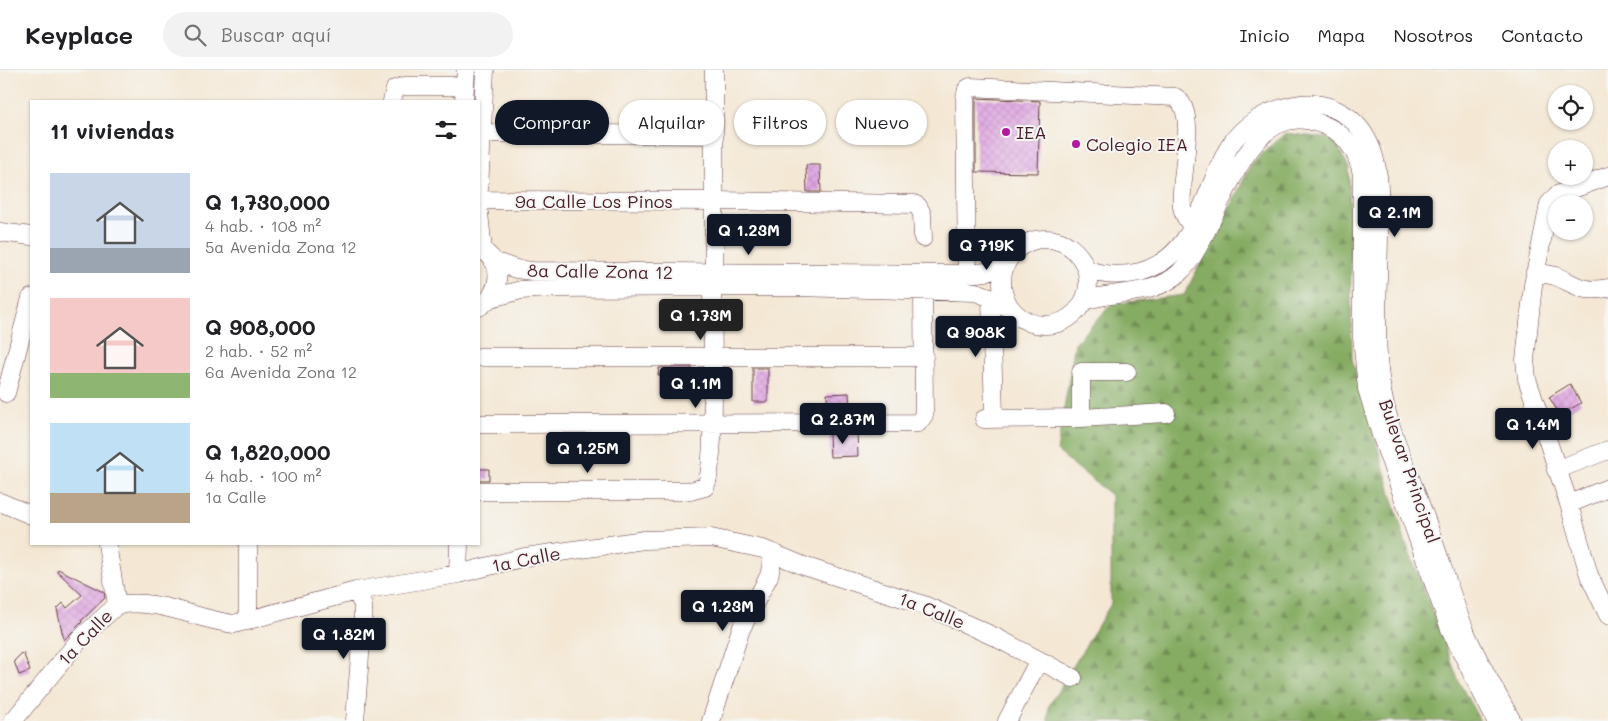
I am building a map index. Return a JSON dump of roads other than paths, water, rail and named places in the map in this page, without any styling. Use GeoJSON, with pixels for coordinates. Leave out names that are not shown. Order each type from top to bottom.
{"type":"FeatureCollection","features":[{"type":"Feature","properties":{"kind":"street"},"geometry":{"type":"LineString","coordinates":[[480,170],[484,70]]}},
{"type":"Feature","properties":{"kind":"street"},"geometry":{"type":"LineString","coordinates":[[714,70],[714,100]]}},
{"type":"Feature","properties":{"kind":"street"},"geometry":{"type":"LineString","coordinates":[[393,95],[404,86],[465,86]]}},
{"type":"Feature","properties":{"kind":"street"},"geometry":{"type":"LineString","coordinates":[[967,274],[964,98],[967,89],[970,87],[1175,97],[1182,102],[1185,114],[1186,161],[1182,206],[1185,217],[1193,227]]}},
{"type":"Feature","properties":{"kind":"street","name":"Bulevar Principal"},"geometry":{"type":"LineString","coordinates":[[1086,269],[1096,273],[1119,274],[1144,270],[1162,262],[1178,250],[1193,227],[1229,147],[1242,131],[1259,117],[1279,108],[1303,103],[1327,106],[1346,115],[1355,122],[1368,140],[1376,159],[1379,180],[1378,362],[1383,396],[1391,424],[1465,630],[1512,721]]}},
{"type":"Feature","properties":{"kind":"street","name":"Bulevar Principal"},"geometry":{"type":"LineString","coordinates":[[1084,301],[1110,294],[1145,290],[1169,281],[1180,273],[1202,243],[1246,154],[1258,139],[1274,128],[1295,120],[1307,120],[1332,128],[1348,141],[1355,150],[1362,174],[1362,337],[1370,398],[1450,629],[1496,721]]}},
{"type":"Feature","properties":{"kind":"street"},"geometry":{"type":"LineString","coordinates":[[482,133],[619,134]]}},
{"type":"Feature","properties":{"kind":"street"},"geometry":{"type":"LineString","coordinates":[[480,491],[690,491],[705,486],[709,478],[713,357],[714,145]]}},
{"type":"Feature","properties":{"kind":"street"},"geometry":{"type":"LineString","coordinates":[[1608,176],[1557,195],[1552,199],[1535,272],[1526,337],[1525,372],[1556,470],[1569,504],[1588,575],[1608,615]]}},
{"type":"Feature","properties":{"kind":"street","name":"9a Calle Los Pinos"},"geometry":{"type":"LineString","coordinates":[[480,200],[713,201],[918,206],[922,214],[923,238]]}},
{"type":"Feature","properties":{"kind":"street"},"geometry":{"type":"LineString","coordinates":[[480,220],[485,254],[498,280],[485,303]]}},
{"type":"Feature","properties":{"kind":"street"},"geometry":{"type":"LineString","coordinates":[[0,232],[30,234]]}},
{"type":"Feature","properties":{"kind":"street"},"geometry":{"type":"LineString","coordinates":[[1048,239],[1061,242],[1072,249],[1086,269],[1087,290],[1084,301],[1071,316],[1060,323],[1034,324],[1012,310],[1005,299],[1002,287],[1006,262],[1014,252],[1036,240],[1048,239]]}},
{"type":"Feature","properties":{"kind":"street","name":"8a Calle Zona 12"},"geometry":{"type":"LineString","coordinates":[[485,254],[516,269],[532,271],[964,291],[991,297],[1012,310]]}},
{"type":"Feature","properties":{"kind":"street","name":"8a Calle Zona 12"},"geometry":{"type":"LineString","coordinates":[[485,303],[537,289],[713,280],[967,274],[986,272],[1006,262]]}},
{"type":"Feature","properties":{"kind":"street"},"geometry":{"type":"LineString","coordinates":[[1535,272],[1554,276],[1581,289],[1608,288]]}},
{"type":"Feature","properties":{"kind":"street"},"geometry":{"type":"LineString","coordinates":[[480,424],[912,425],[921,422],[924,415],[923,290]]}},
{"type":"Feature","properties":{"kind":"street"},"geometry":{"type":"LineString","coordinates":[[991,297],[989,418],[1081,418],[1166,413]]}},
{"type":"Feature","properties":{"kind":"street"},"geometry":{"type":"LineString","coordinates":[[6,393],[30,302]]}},
{"type":"Feature","properties":{"kind":"street"},"geometry":{"type":"LineString","coordinates":[[480,357],[924,357]]}},
{"type":"Feature","properties":{"kind":"street"},"geometry":{"type":"LineString","coordinates":[[1081,418],[1081,372],[1127,372]]}},
{"type":"Feature","properties":{"kind":"street"},"geometry":{"type":"LineString","coordinates":[[1556,470],[1608,450]]}},
{"type":"Feature","properties":{"kind":"street"},"geometry":{"type":"LineString","coordinates":[[1569,504],[1608,488]]}},
{"type":"Feature","properties":{"kind":"street"},"geometry":{"type":"LineString","coordinates":[[0,502],[30,515]]}},
{"type":"Feature","properties":{"kind":"street","name":"1a Calle"},"geometry":{"type":"LineString","coordinates":[[13,721],[81,638],[118,605],[162,605],[219,623],[234,624],[356,591],[458,574],[554,552],[669,538],[729,540],[774,553],[924,605],[1073,678]]}},
{"type":"Feature","properties":{"kind":"street"},"geometry":{"type":"LineString","coordinates":[[104,545],[118,605]]}},
{"type":"Feature","properties":{"kind":"street"},"geometry":{"type":"LineString","coordinates":[[248,545],[248,621]]}},
{"type":"Feature","properties":{"kind":"street"},"geometry":{"type":"LineString","coordinates":[[458,574],[459,545]]}},
{"type":"Feature","properties":{"kind":"street"},"geometry":{"type":"LineString","coordinates":[[711,721],[741,629],[769,576],[774,553]]}},
{"type":"Feature","properties":{"kind":"street"},"geometry":{"type":"LineString","coordinates":[[355,721],[363,616],[360,597],[356,591]]}},
{"type":"Feature","properties":{"kind":"street"},"geometry":{"type":"LineString","coordinates":[[1007,721],[1039,660]]}},
{"type":"Feature","properties":{"kind":"place","name":"IEA"},"geometry":{"type":"Point","coordinates":[1006,132]}},
{"type":"Feature","properties":{"kind":"place","name":"Colegio IEA"},"geometry":{"type":"Point","coordinates":[1076,144]}}]}
